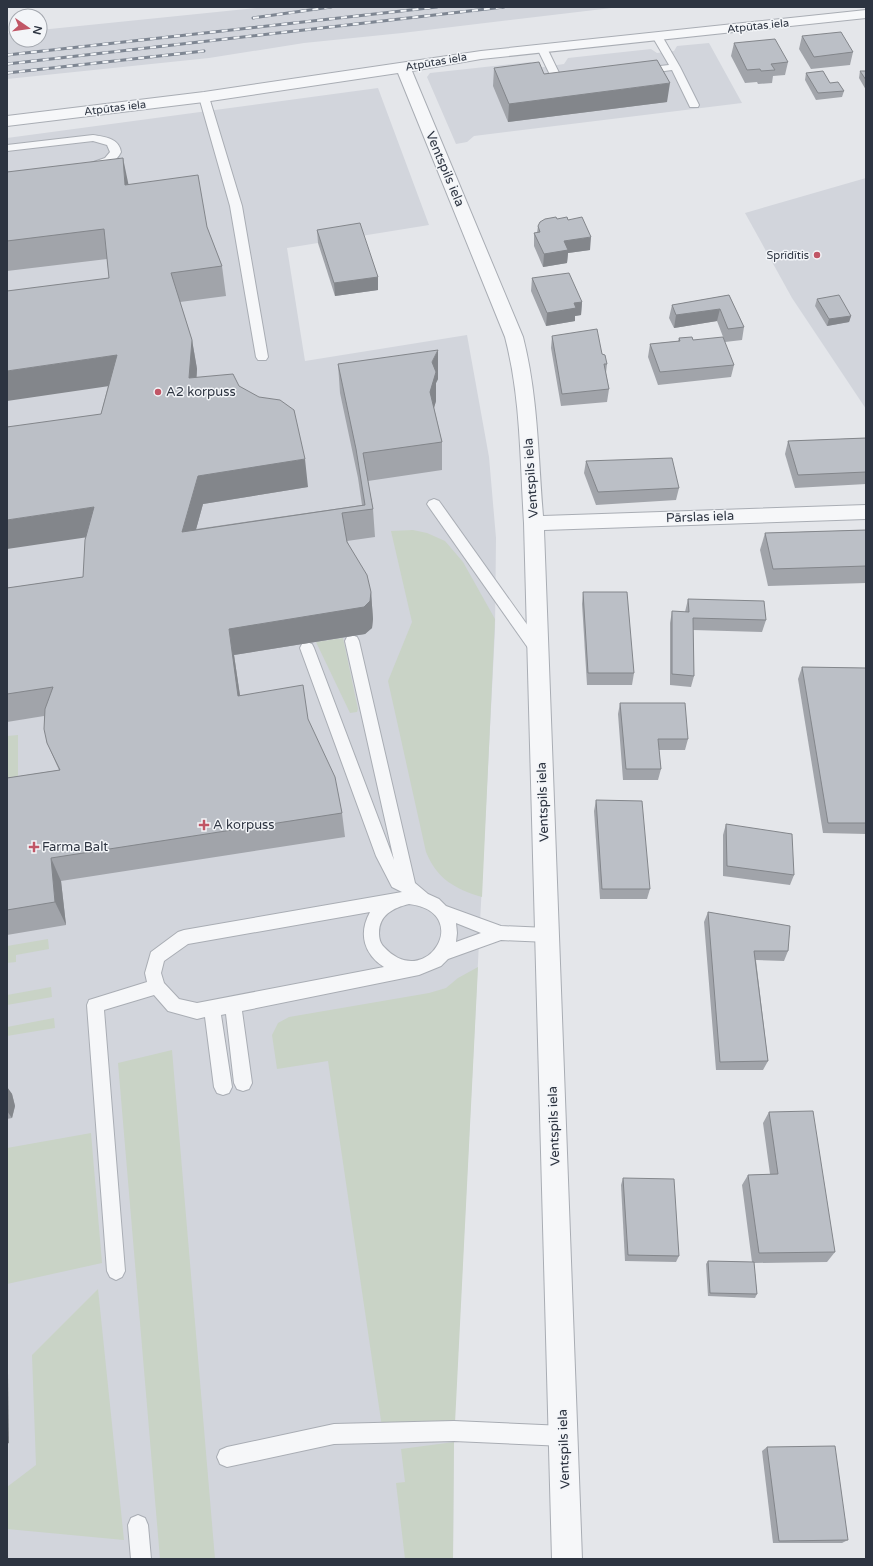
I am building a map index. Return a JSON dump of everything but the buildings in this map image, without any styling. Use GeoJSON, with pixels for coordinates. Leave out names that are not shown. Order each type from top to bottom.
{"type":"FeatureCollection","features":[{"type":"Feature","properties":{"kind":"street","name":"Atpūtas iela"},"geometry":{"type":"LineString","coordinates":[[7,121],[204,97],[481,55],[866,14]]}},
{"type":"Feature","properties":{"kind":"street","name":"Ventspils iela"},"geometry":{"type":"LineString","coordinates":[[403,68],[508,322],[519,352],[524,384],[534,523],[567,1559]]}},
{"type":"Feature","properties":{"kind":"street","name":"Pārslas iela"},"geometry":{"type":"LineString","coordinates":[[534,523],[866,512]]}},
{"type":"Feature","properties":{"kind":"lane"},"geometry":{"type":"LineString","coordinates":[[658,36],[694,105]]}},
{"type":"Feature","properties":{"kind":"lane"},"geometry":{"type":"LineString","coordinates":[[542,48],[559,83],[582,79]]}},
{"type":"Feature","properties":{"kind":"lane"},"geometry":{"type":"LineString","coordinates":[[628,73],[675,67]]}},
{"type":"Feature","properties":{"kind":"lane"},"geometry":{"type":"LineString","coordinates":[[204,97],[236,206],[262,357]]}},
{"type":"Feature","properties":{"kind":"lane"},"geometry":{"type":"LineString","coordinates":[[7,148],[94,138],[106,139],[115,146],[116,150],[114,156],[109,161],[101,165],[78,168]]}},
{"type":"Feature","properties":{"kind":"lane"},"geometry":{"type":"LineString","coordinates":[[434,504],[538,651]]}},
{"type":"Feature","properties":{"kind":"lane"},"geometry":{"type":"LineString","coordinates":[[352,641],[408,887]]}},
{"type":"Feature","properties":{"kind":"lane"},"geometry":{"type":"LineString","coordinates":[[307,648],[384,856],[398,882],[408,887],[422,899]]}},
{"type":"Feature","properties":{"kind":"lane"},"geometry":{"type":"LineString","coordinates":[[501,933],[442,954],[431,963],[419,968],[197,1011],[174,1006],[157,988],[153,974],[157,957],[184,937],[409,897],[422,899],[433,904],[442,911],[501,933],[548,935]]}},
{"type":"Feature","properties":{"kind":"lane"},"geometry":{"type":"LineString","coordinates":[[397,900],[386,905],[377,914],[372,924],[371,936],[374,948],[382,958],[392,964],[405,968],[419,968]]}},
{"type":"Feature","properties":{"kind":"lane"},"geometry":{"type":"LineString","coordinates":[[442,911],[448,922],[450,932],[448,944],[442,954]]}},
{"type":"Feature","properties":{"kind":"lane"},"geometry":{"type":"LineString","coordinates":[[116,1271],[95,1005],[157,988]]}},
{"type":"Feature","properties":{"kind":"lane"},"geometry":{"type":"LineString","coordinates":[[233,1005],[243,1083]]}},
{"type":"Feature","properties":{"kind":"lane"},"geometry":{"type":"LineString","coordinates":[[212,1008],[223,1087]]}},
{"type":"Feature","properties":{"kind":"lane"},"geometry":{"type":"LineString","coordinates":[[227,1457],[334,1434],[454,1431],[564,1436]]}},
{"type":"Feature","properties":{"kind":"lane"},"geometry":{"type":"LineString","coordinates":[[138,1525],[141,1559]]}},
{"type":"Feature","properties":{"kind":"shaded area"},"geometry":{"type":"Polygon","coordinates":[[[266,7],[620,7],[304,43],[209,58],[7,79],[7,33],[8,48],[48,48],[48,29],[266,7]]]}},
{"type":"Feature","properties":{"kind":"shaded area"},"geometry":{"type":"Polygon","coordinates":[[[709,43],[742,103],[474,136],[467,142],[456,144],[427,77],[430,73],[531,62],[536,68],[564,64],[568,58],[651,49],[657,53],[674,51],[677,46],[709,43]]]}},
{"type":"Feature","properties":{"kind":"shaded area"},"geometry":{"type":"Polygon","coordinates":[[[378,88],[429,225],[287,248],[305,361],[467,335],[489,457],[496,538],[495,630],[454,1431],[453,1559],[7,1559],[7,138],[378,88]]]}},
{"type":"Feature","properties":{"kind":"shaded area","name":"Sprīdītis"},"geometry":{"type":"Polygon","coordinates":[[[866,178],[866,409],[792,298],[745,213],[866,178]]]}},
{"type":"Feature","properties":{"kind":"shaded area"},"geometry":{"type":"Polygon","coordinates":[[[413,530],[427,533],[445,541],[463,562],[495,619],[482,897],[472,894],[448,882],[441,876],[430,861],[426,852],[388,681],[412,622],[391,531],[413,530]]]}},
{"type":"Feature","properties":{"kind":"shaded area"},"geometry":{"type":"Polygon","coordinates":[[[343,638],[358,709],[357,712],[350,713],[316,642],[343,638]]]}},
{"type":"Feature","properties":{"kind":"shaded area"},"geometry":{"type":"Polygon","coordinates":[[[18,735],[18,776],[7,778],[7,736],[18,735]]]}},
{"type":"Feature","properties":{"kind":"shaded area"},"geometry":{"type":"Polygon","coordinates":[[[48,939],[49,949],[16,955],[16,962],[7,963],[7,946],[48,939]]]}},
{"type":"Feature","properties":{"kind":"shaded area"},"geometry":{"type":"Polygon","coordinates":[[[478,967],[455,1423],[383,1434],[328,1061],[277,1069],[272,1035],[278,1023],[289,1017],[429,993],[446,988],[458,978],[478,967]]]}},
{"type":"Feature","properties":{"kind":"shaded area"},"geometry":{"type":"Polygon","coordinates":[[[51,987],[52,997],[7,1005],[7,995],[51,987]]]}},
{"type":"Feature","properties":{"kind":"shaded area"},"geometry":{"type":"Polygon","coordinates":[[[54,1018],[55,1028],[7,1036],[7,1027],[54,1018]]]}},
{"type":"Feature","properties":{"kind":"shaded area"},"geometry":{"type":"Polygon","coordinates":[[[172,1050],[215,1559],[160,1559],[118,1063],[172,1050]]]}},
{"type":"Feature","properties":{"kind":"shaded area"},"geometry":{"type":"Polygon","coordinates":[[[91,1133],[102,1263],[7,1284],[7,1148],[91,1133]]]}},
{"type":"Feature","properties":{"kind":"shaded area"},"geometry":{"type":"Polygon","coordinates":[[[98,1289],[124,1540],[7,1529],[7,1487],[36,1465],[32,1355],[98,1289]]]}},
{"type":"Feature","properties":{"kind":"shaded area"},"geometry":{"type":"Polygon","coordinates":[[[454,1442],[453,1559],[405,1559],[396,1483],[405,1482],[401,1449],[454,1442]]]}},
{"type":"Feature","properties":{"kind":"railway"},"geometry":{"type":"LineString","coordinates":[[253,18],[331,7]]}},
{"type":"Feature","properties":{"kind":"railway"},"geometry":{"type":"LineString","coordinates":[[7,55],[437,7]]}},
{"type":"Feature","properties":{"kind":"railway"},"geometry":{"type":"LineString","coordinates":[[7,64],[504,7]]}},
{"type":"Feature","properties":{"kind":"railway"},"geometry":{"type":"LineString","coordinates":[[7,73],[204,51]]}},
{"type":"Feature","properties":{"kind":"place","name":"Sprīdītis"},"geometry":{"type":"Point","coordinates":[817,255]}},
{"type":"Feature","properties":{"kind":"place","name":"A2 korpuss"},"geometry":{"type":"Point","coordinates":[158,392]}},
{"type":"Feature","properties":{"kind":"place","name":"A korpuss"},"geometry":{"type":"Point","coordinates":[204,825]}},
{"type":"Feature","properties":{"kind":"place","name":"Farma Balt"},"geometry":{"type":"Point","coordinates":[34,847]}}]}
